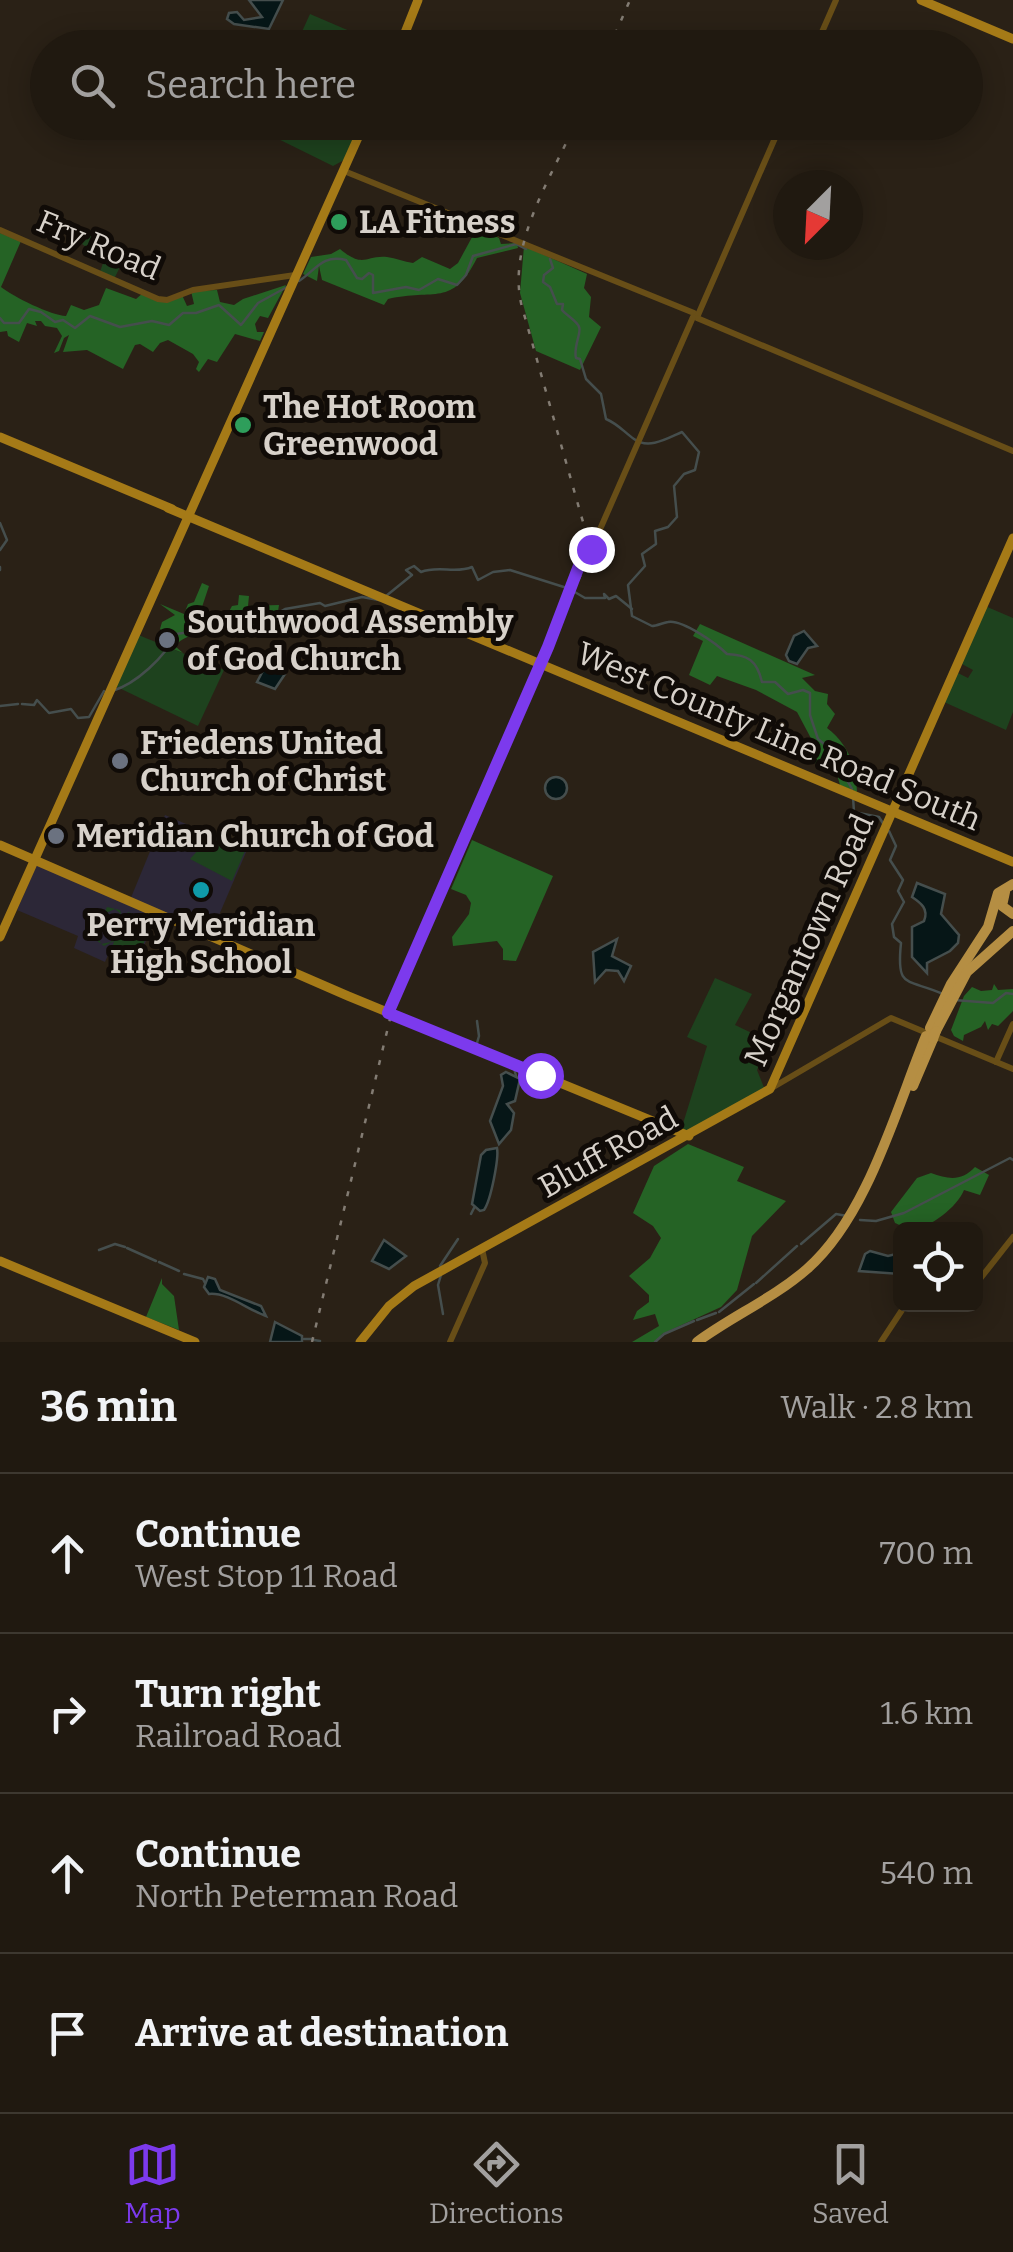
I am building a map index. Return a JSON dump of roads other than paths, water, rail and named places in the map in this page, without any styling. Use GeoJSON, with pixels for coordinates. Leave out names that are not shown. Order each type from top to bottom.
{"type":"FeatureCollection","features":[{"type":"Feature","properties":{"kind":"highway"},"geometry":{"type":"LineString","coordinates":[[1013,885],[1001,903],[1004,910],[1013,914]]}},
{"type":"Feature","properties":{"kind":"highway"},"geometry":{"type":"LineString","coordinates":[[697,1342],[792,1282],[838,1236],[860,1198],[951,988],[988,927],[998,893],[1013,885]]}},
{"type":"Feature","properties":{"kind":"highway"},"geometry":{"type":"LineString","coordinates":[[951,988],[978,951],[1013,923]]}},
{"type":"Feature","properties":{"kind":"highway"},"geometry":{"type":"LineString","coordinates":[[951,988],[1013,934]]}},
{"type":"Feature","properties":{"kind":"highway"},"geometry":{"type":"LineString","coordinates":[[706,1342],[800,1282],[846,1235],[862,1208],[931,1034]]}},
{"type":"Feature","properties":{"kind":"main road"},"geometry":{"type":"LineString","coordinates":[[406,30],[418,0]]}},
{"type":"Feature","properties":{"kind":"main road"},"geometry":{"type":"LineString","coordinates":[[921,0],[1013,38]]}},
{"type":"Feature","properties":{"kind":"main road"},"geometry":{"type":"LineString","coordinates":[[0,937],[357,140]]}},
{"type":"Feature","properties":{"kind":"main road","name":"West County Line Road South"},"geometry":{"type":"LineString","coordinates":[[0,437],[1013,864]]}},
{"type":"Feature","properties":{"kind":"main road","name":"Morgantown Road"},"geometry":{"type":"LineString","coordinates":[[770,1089],[1013,538]]}},
{"type":"Feature","properties":{"kind":"main road"},"geometry":{"type":"LineString","coordinates":[[0,845],[684,1136]]}},
{"type":"Feature","properties":{"kind":"main road","name":"Bluff Road"},"geometry":{"type":"LineString","coordinates":[[360,1342],[406,1292],[770,1089]]}},
{"type":"Feature","properties":{"kind":"main road"},"geometry":{"type":"LineString","coordinates":[[0,1261],[195,1342]]}},
{"type":"Feature","properties":{"kind":"street"},"geometry":{"type":"LineString","coordinates":[[822,30],[836,0]]}},
{"type":"Feature","properties":{"kind":"street"},"geometry":{"type":"LineString","coordinates":[[388,1013],[541,664],[582,558],[594,543],[774,140]]}},
{"type":"Feature","properties":{"kind":"street"},"geometry":{"type":"LineString","coordinates":[[344,170],[541,248],[992,439],[1013,452]]}},
{"type":"Feature","properties":{"kind":"street","name":"Fry Road"},"geometry":{"type":"LineString","coordinates":[[0,230],[158,299],[297,275]]}},
{"type":"Feature","properties":{"kind":"street","name":"Bluff Road"},"geometry":{"type":"LineString","coordinates":[[770,1089],[891,1018],[996,1062]]}},
{"type":"Feature","properties":{"kind":"street"},"geometry":{"type":"LineString","coordinates":[[1013,1024],[996,1062],[1013,1069]]}},
{"type":"Feature","properties":{"kind":"street"},"geometry":{"type":"LineString","coordinates":[[983,1275],[1013,1237]]}},
{"type":"Feature","properties":{"kind":"street"},"geometry":{"type":"LineString","coordinates":[[450,1342],[486,1263],[482,1249]]}},
{"type":"Feature","properties":{"kind":"street"},"geometry":{"type":"LineString","coordinates":[[880,1342],[901,1312]]}},
{"type":"Feature","properties":{"kind":"waterway"},"geometry":{"type":"LineString","coordinates":[[299,281],[325,261],[338,259],[346,260],[357,278],[373,275],[373,293],[406,287],[419,290],[438,279],[457,285],[466,275],[473,256],[516,244],[526,249]]}},
{"type":"Feature","properties":{"kind":"waterway"},"geometry":{"type":"LineString","coordinates":[[550,259],[553,268],[544,275],[543,282],[580,329],[576,358],[580,359],[586,379],[601,394],[606,419],[640,442],[658,442],[682,432],[699,452],[695,470],[684,474],[674,486],[677,517],[668,527],[655,531],[656,544],[642,554],[645,566],[628,585],[632,616],[652,626],[682,624],[727,654],[751,660],[762,682],[775,682],[788,694],[803,690],[810,693],[810,715],[818,739],[845,761],[843,773],[852,789]]}},
{"type":"Feature","properties":{"kind":"waterway"},"geometry":{"type":"LineString","coordinates":[[0,318],[4,323],[19,323],[29,309],[75,328],[90,316],[120,327],[152,321],[169,325],[183,313],[219,305],[241,325],[258,303],[287,287]]}},
{"type":"Feature","properties":{"kind":"waterway"},"geometry":{"type":"LineString","coordinates":[[0,523],[7,540],[0,550]]}},
{"type":"Feature","properties":{"kind":"waterway"},"geometry":{"type":"LineString","coordinates":[[386,596],[412,575],[406,570],[414,566],[421,572],[472,567],[478,580],[493,572],[510,570],[567,588]]}},
{"type":"Feature","properties":{"kind":"waterway"},"geometry":{"type":"LineString","coordinates":[[573,591],[585,598],[616,596],[632,609]]}},
{"type":"Feature","properties":{"kind":"waterway"},"geometry":{"type":"LineString","coordinates":[[208,628],[246,623],[285,609],[320,603],[325,606],[362,597],[379,600]]}},
{"type":"Feature","properties":{"kind":"waterway"},"geometry":{"type":"LineString","coordinates":[[112,691],[149,669],[176,634],[205,630]]}},
{"type":"Feature","properties":{"kind":"waterway"},"geometry":{"type":"LineString","coordinates":[[22,704],[34,705],[37,700],[49,713],[71,709],[78,718],[89,717],[104,691]]}},
{"type":"Feature","properties":{"kind":"waterway"},"geometry":{"type":"LineString","coordinates":[[0,706],[18,704]]}},
{"type":"Feature","properties":{"kind":"waterway"},"geometry":{"type":"LineString","coordinates":[[853,797],[854,812],[879,817],[884,825]]}},
{"type":"Feature","properties":{"kind":"waterway"},"geometry":{"type":"LineString","coordinates":[[889,831],[896,846],[890,860],[903,880],[898,891],[904,902],[892,924],[894,937],[901,943],[900,969],[907,980],[943,994]]}},
{"type":"Feature","properties":{"kind":"waterway"},"geometry":{"type":"LineString","coordinates":[[954,1000],[993,1003],[1006,993],[1013,994]]}},
{"type":"Feature","properties":{"kind":"waterway"},"geometry":{"type":"LineString","coordinates":[[477,1021],[477,1043]]}},
{"type":"Feature","properties":{"kind":"waterway"},"geometry":{"type":"LineString","coordinates":[[514,1068],[516,1076]]}},
{"type":"Feature","properties":{"kind":"waterway"},"geometry":{"type":"LineString","coordinates":[[860,1220],[876,1221],[904,1213],[1010,1158],[1013,1160]]}},
{"type":"Feature","properties":{"kind":"waterway"},"geometry":{"type":"LineString","coordinates":[[471,1214],[474,1208]]}},
{"type":"Feature","properties":{"kind":"waterway"},"geometry":{"type":"LineString","coordinates":[[801,1244],[836,1214],[847,1216]]}},
{"type":"Feature","properties":{"kind":"waterway"},"geometry":{"type":"LineString","coordinates":[[440,1266],[458,1239]]}},
{"type":"Feature","properties":{"kind":"waterway"},"geometry":{"type":"LineString","coordinates":[[99,1250],[115,1244],[125,1247]]}},
{"type":"Feature","properties":{"kind":"waterway"},"geometry":{"type":"LineString","coordinates":[[756,1283],[797,1246]]}},
{"type":"Feature","properties":{"kind":"waterway"},"geometry":{"type":"LineString","coordinates":[[127,1248],[156,1261]]}},
{"type":"Feature","properties":{"kind":"waterway"},"geometry":{"type":"LineString","coordinates":[[159,1262],[179,1271]]}},
{"type":"Feature","properties":{"kind":"waterway"},"geometry":{"type":"LineString","coordinates":[[184,1274],[205,1283]]}},
{"type":"Feature","properties":{"kind":"waterway"},"geometry":{"type":"LineString","coordinates":[[441,1275],[438,1285],[443,1314]]}},
{"type":"Feature","properties":{"kind":"waterway"},"geometry":{"type":"LineString","coordinates":[[719,1312],[754,1284]]}},
{"type":"Feature","properties":{"kind":"waterway"},"geometry":{"type":"LineString","coordinates":[[697,1320],[716,1313]]}},
{"type":"Feature","properties":{"kind":"waterway"},"geometry":{"type":"LineString","coordinates":[[655,1342],[694,1321]]}},
{"type":"Feature","properties":{"kind":"waterway"},"geometry":{"type":"LineString","coordinates":[[304,1339],[312,1339]]}},
{"type":"Feature","properties":{"kind":"waterway"},"geometry":{"type":"LineString","coordinates":[[314,1340],[320,1341]]}},
{"type":"Feature","properties":{"kind":"railway"},"geometry":{"type":"LineString","coordinates":[[617,30],[630,0]]}},
{"type":"Feature","properties":{"kind":"railway"},"geometry":{"type":"LineString","coordinates":[[312,1342],[390,1019],[584,567],[583,522],[522,307],[519,284],[525,236],[567,140]]}},
{"type":"Feature","properties":{"kind":"place","name":"LA Fitness"},"geometry":{"type":"Point","coordinates":[339,222]}},
{"type":"Feature","properties":{"kind":"place","name":"The Hot Room Greenwood"},"geometry":{"type":"Point","coordinates":[243,425]}},
{"type":"Feature","properties":{"kind":"place","name":"Southwood Assembly of God Church"},"geometry":{"type":"Point","coordinates":[167,640]}},
{"type":"Feature","properties":{"kind":"place","name":"Friedens United Church of Christ"},"geometry":{"type":"Point","coordinates":[120,761]}},
{"type":"Feature","properties":{"kind":"place","name":"Meridian Church of God"},"geometry":{"type":"Point","coordinates":[56,836]}},
{"type":"Feature","properties":{"kind":"place","name":"Perry Meridian High School"},"geometry":{"type":"Point","coordinates":[201,890]}}]}
